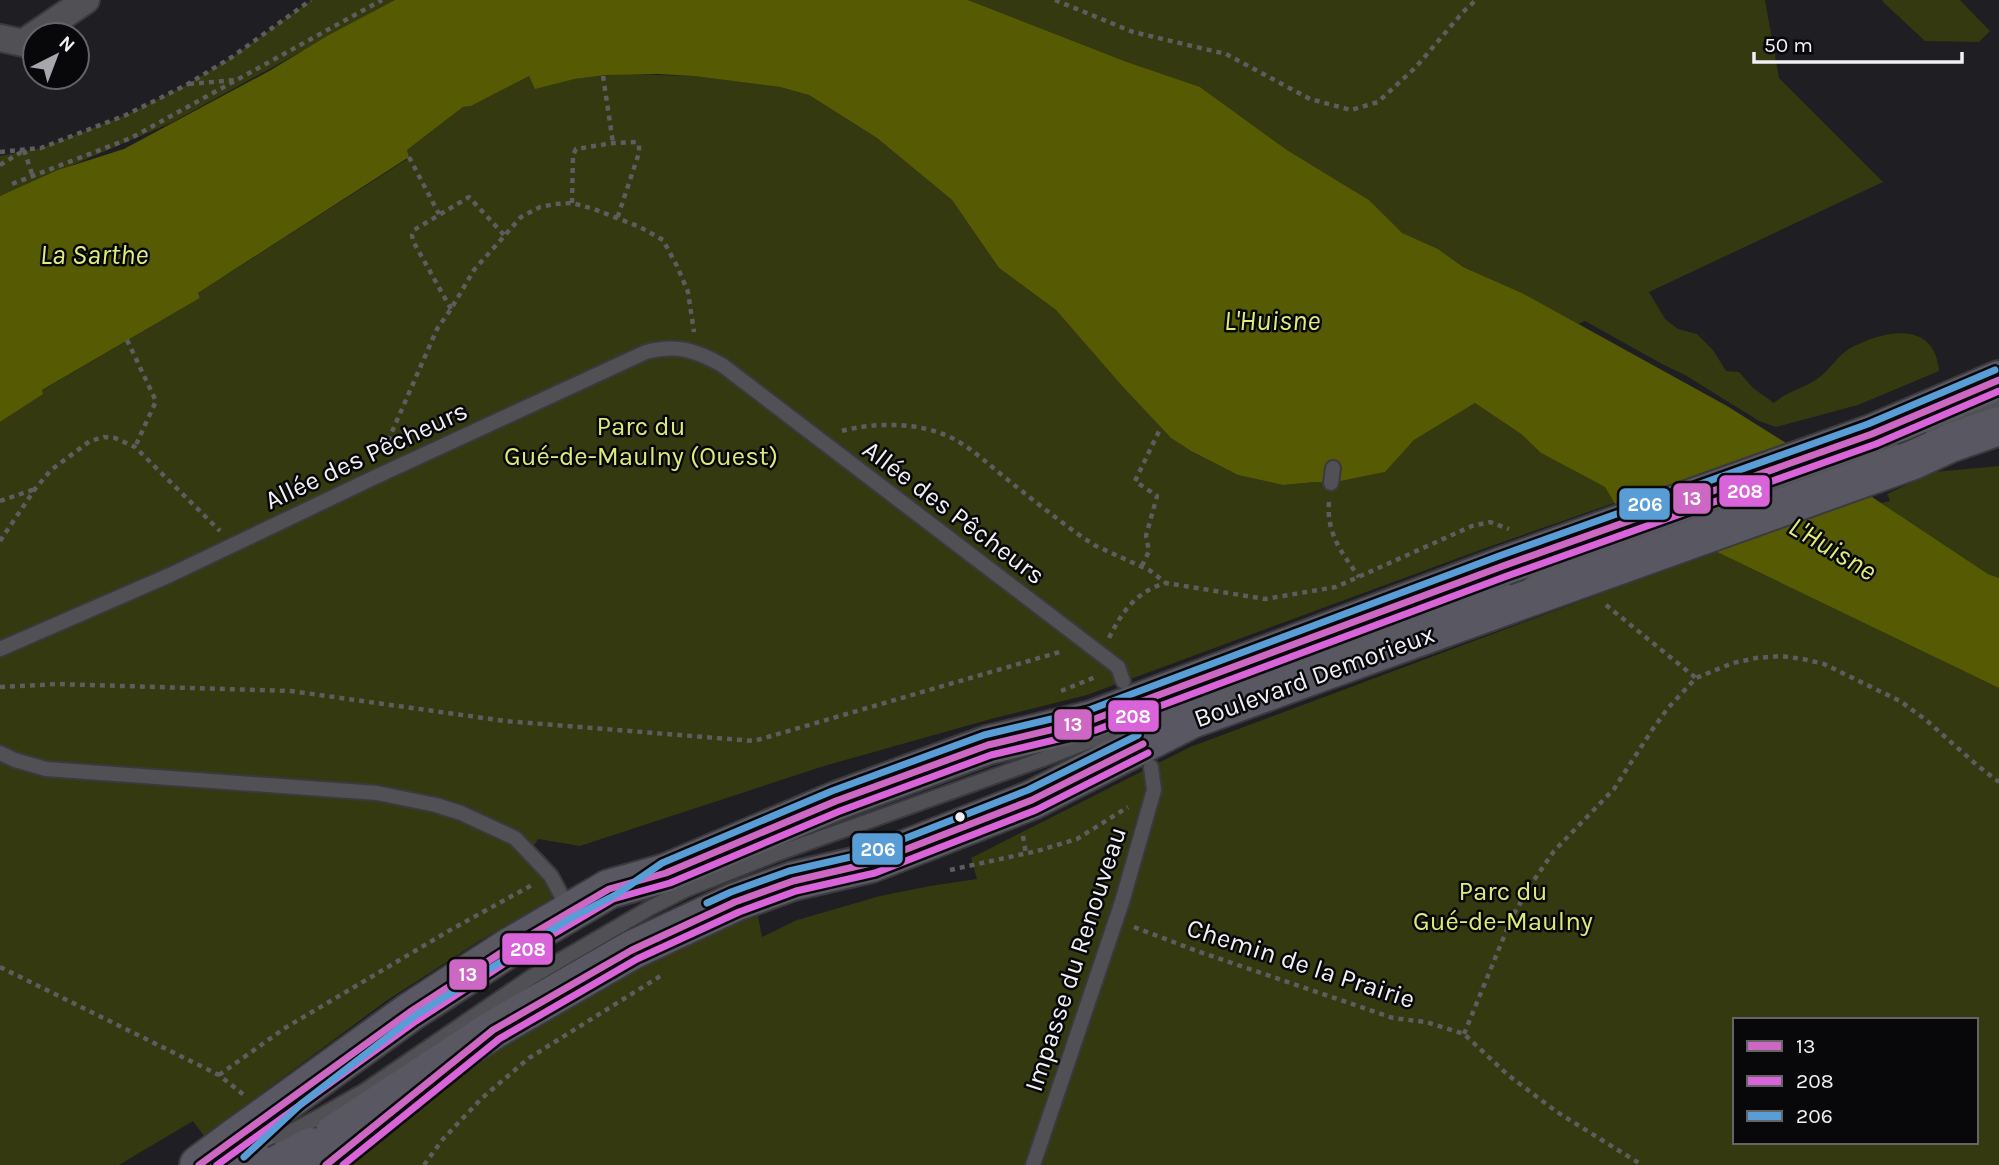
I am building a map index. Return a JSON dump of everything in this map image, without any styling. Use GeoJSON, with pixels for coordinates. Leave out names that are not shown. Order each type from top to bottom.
{"type":"FeatureCollection","features":[{"type":"Feature","properties":{"kind":"main road","name":"Boulevard Demorieux"},"geometry":{"type":"LineString","coordinates":[[1892,447],[1999,380]]}},
{"type":"Feature","properties":{"kind":"main road","name":"Boulevard Demorieux"},"geometry":{"type":"LineString","coordinates":[[666,873],[836,801],[988,746],[1092,720],[1519,568],[1892,447],[1950,443],[1999,426]]}},
{"type":"Feature","properties":{"kind":"main road","name":"Boulevard Demorieux"},"geometry":{"type":"LineString","coordinates":[[288,1145],[632,950],[735,902],[793,881],[871,863],[1031,800],[1191,719],[1519,568]]}},
{"type":"Feature","properties":{"kind":"main road"},"geometry":{"type":"LineString","coordinates":[[288,1145],[410,1012],[510,947],[609,889],[666,873]]}},
{"type":"Feature","properties":{"kind":"main road"},"geometry":{"type":"LineString","coordinates":[[199,1165],[288,1145],[422,1023],[577,927],[622,903],[666,873]]}},
{"type":"Feature","properties":{"kind":"street"},"geometry":{"type":"LineString","coordinates":[[0,38],[23,43],[86,0]]}},
{"type":"Feature","properties":{"kind":"lane","name":"Allée des Pêcheurs"},"geometry":{"type":"LineString","coordinates":[[0,649],[234,545],[646,352],[682,348],[700,353],[722,365],[1101,654],[1121,674]]}},
{"type":"Feature","properties":{"kind":"lane"},"geometry":{"type":"LineString","coordinates":[[1892,447],[1999,403]]}},
{"type":"Feature","properties":{"kind":"lane"},"geometry":{"type":"LineString","coordinates":[[1331,483],[1333,468]]}},
{"type":"Feature","properties":{"kind":"lane"},"geometry":{"type":"LineString","coordinates":[[288,1145],[533,976],[685,890],[776,854],[1043,759],[1337,646],[1519,568]]}},
{"type":"Feature","properties":{"kind":"lane"},"geometry":{"type":"LineString","coordinates":[[0,753],[46,769],[377,793],[436,805],[461,813],[515,838],[551,876],[570,911]]}},
{"type":"Feature","properties":{"kind":"lane","name":"Impasse du Renouveau"},"geometry":{"type":"LineString","coordinates":[[1033,1165],[1116,920],[1154,790],[1151,767]]}},
{"type":"Feature","properties":{"kind":"path"},"geometry":{"type":"LineString","coordinates":[[0,152],[41,148],[126,115],[188,84],[232,57],[311,0]]}},
{"type":"Feature","properties":{"kind":"path"},"geometry":{"type":"LineString","coordinates":[[12,184],[131,138],[382,0]]}},
{"type":"Feature","properties":{"kind":"path"},"geometry":{"type":"LineString","coordinates":[[1055,0],[1133,32],[1226,54],[1310,99],[1351,110],[1378,103],[1416,67],[1476,0]]}},
{"type":"Feature","properties":{"kind":"path"},"geometry":{"type":"LineString","coordinates":[[603,76],[613,143]]}},
{"type":"Feature","properties":{"kind":"path"},"geometry":{"type":"LineString","coordinates":[[188,84],[238,80]]}},
{"type":"Feature","properties":{"kind":"path"},"geometry":{"type":"LineString","coordinates":[[572,204],[574,151],[578,148],[633,141],[640,148],[617,219]]}},
{"type":"Feature","properties":{"kind":"path"},"geometry":{"type":"LineString","coordinates":[[24,150],[33,177]]}},
{"type":"Feature","properties":{"kind":"path"},"geometry":{"type":"LineString","coordinates":[[0,165],[24,150]]}},
{"type":"Feature","properties":{"kind":"path"},"geometry":{"type":"LineString","coordinates":[[409,157],[439,214]]}},
{"type":"Feature","properties":{"kind":"path"},"geometry":{"type":"LineString","coordinates":[[451,309],[412,236],[416,228],[469,197],[505,236]]}},
{"type":"Feature","properties":{"kind":"path"},"geometry":{"type":"LineString","coordinates":[[371,479],[437,329],[474,270],[521,217],[540,207],[572,204],[594,209],[640,227],[663,240],[688,292],[691,320],[700,353]]}},
{"type":"Feature","properties":{"kind":"path"},"geometry":{"type":"LineString","coordinates":[[127,340],[156,401],[135,447]]}},
{"type":"Feature","properties":{"kind":"path"},"geometry":{"type":"LineString","coordinates":[[817,438],[859,426],[885,424],[924,429],[950,437],[980,456],[1085,539],[1142,566],[1166,583],[1265,599],[1336,587],[1472,526],[1490,522],[1519,568]]}},
{"type":"Feature","properties":{"kind":"path"},"geometry":{"type":"LineString","coordinates":[[1142,566],[1149,551],[1146,536],[1157,496],[1135,481],[1161,428]]}},
{"type":"Feature","properties":{"kind":"path"},"geometry":{"type":"LineString","coordinates":[[0,541],[36,489],[58,464],[97,438],[114,438],[135,447],[234,545]]}},
{"type":"Feature","properties":{"kind":"path"},"geometry":{"type":"LineString","coordinates":[[0,501],[36,489]]}},
{"type":"Feature","properties":{"kind":"path"},"geometry":{"type":"LineString","coordinates":[[1327,518],[1342,554],[1359,577]]}},
{"type":"Feature","properties":{"kind":"path"},"geometry":{"type":"LineString","coordinates":[[1101,654],[1131,602],[1153,587],[1166,583]]}},
{"type":"Feature","properties":{"kind":"path"},"geometry":{"type":"LineString","coordinates":[[1605,604],[1696,678]]}},
{"type":"Feature","properties":{"kind":"path"},"geometry":{"type":"LineString","coordinates":[[0,687],[57,684],[290,691],[505,721],[754,741],[1088,644]]}},
{"type":"Feature","properties":{"kind":"path"},"geometry":{"type":"LineString","coordinates":[[1464,1034],[1512,917],[1532,883],[1554,851],[1614,789],[1668,708],[1696,678],[1732,663],[1756,658],[1782,656],[1824,664],[1900,701],[1999,782]]}},
{"type":"Feature","properties":{"kind":"path"},"geometry":{"type":"LineString","coordinates":[[943,872],[1026,854],[1077,839],[1154,790]]}},
{"type":"Feature","properties":{"kind":"path"},"geometry":{"type":"LineString","coordinates":[[1022,832],[1026,854]]}},
{"type":"Feature","properties":{"kind":"path"},"geometry":{"type":"LineString","coordinates":[[219,1075],[285,1028],[510,896],[551,876]]}},
{"type":"Feature","properties":{"kind":"path","name":"Chemin de la Prairie"},"geometry":{"type":"LineString","coordinates":[[1116,920],[1197,951],[1393,1018],[1426,1022],[1464,1034],[1508,1075],[1557,1112],[1642,1165]]}},
{"type":"Feature","properties":{"kind":"path"},"geometry":{"type":"LineString","coordinates":[[0,967],[219,1075],[251,1101]]}},
{"type":"Feature","properties":{"kind":"path"},"geometry":{"type":"LineString","coordinates":[[424,1165],[443,1139],[481,1099],[529,1058],[669,970]]}},
{"type":"Feature","properties":{"kind":"green space"},"geometry":{"type":"Polygon","coordinates":[[[311,0],[395,0],[171,123],[0,196],[0,156],[41,148],[126,115],[188,84],[232,57],[311,0]]]}},
{"type":"Feature","properties":{"kind":"green space"},"geometry":{"type":"Polygon","coordinates":[[[968,0],[1765,0],[1779,78],[1883,182],[1649,292],[1665,319],[1678,329],[1697,334],[1713,350],[1726,371],[1739,372],[1753,388],[1774,403],[1817,379],[1849,349],[1876,337],[1891,334],[1905,333],[1928,343],[1935,354],[1939,371],[1858,405],[1776,427],[1759,421],[1685,375],[1585,321],[1578,324],[1522,293],[1463,267],[1438,249],[1401,233],[1369,200],[1287,150],[1200,87],[1127,62],[968,0]]]}},
{"type":"Feature","properties":{"kind":"green space"},"geometry":{"type":"Polygon","coordinates":[[[1883,0],[1960,0],[1990,31],[1979,42],[1925,41],[1883,0]]]}},
{"type":"Feature","properties":{"kind":"green space","name":"Parc du Gué-de-Maulny (Ouest)"},"geometry":{"type":"Polygon","coordinates":[[[619,74],[694,76],[780,87],[809,95],[877,138],[952,200],[999,268],[1056,310],[1171,438],[1238,475],[1283,485],[1331,483],[1385,472],[1414,440],[1475,403],[1521,434],[1541,453],[1605,487],[1614,503],[1087,695],[824,766],[580,846],[538,839],[530,852],[561,893],[386,1001],[204,1136],[193,1121],[119,1165],[0,1165],[0,422],[42,394],[41,391],[200,298],[198,293],[409,158],[407,150],[463,107],[471,106],[529,75],[573,79],[619,74]]]}},
{"type":"Feature","properties":{"kind":"green space"},"geometry":{"type":"Polygon","coordinates":[[[1999,466],[1999,578],[1988,574],[1881,503],[1890,501],[1887,494],[1934,472],[1999,466]]]}},
{"type":"Feature","properties":{"kind":"green space","name":"Parc du Gué-de-Maulny"},"geometry":{"type":"Polygon","coordinates":[[[1715,551],[1999,688],[1999,1165],[347,1165],[486,1050],[641,962],[706,934],[758,916],[762,937],[797,920],[880,896],[977,879],[971,858],[1190,747],[1715,551]]]}},
{"type":"Feature","properties":{"kind":"water","name":"L'Huisne"},"geometry":{"type":"Polygon","coordinates":[[[395,0],[968,0],[1127,62],[1200,87],[1287,150],[1369,200],[1402,233],[1438,249],[1463,267],[1522,293],[1727,406],[1988,574],[1999,578],[1999,688],[1616,506],[1605,487],[1541,453],[1521,434],[1475,403],[1414,440],[1385,472],[1331,483],[1283,485],[1238,475],[1171,438],[1056,310],[999,268],[952,200],[877,138],[809,95],[780,87],[658,74],[574,79],[535,89],[529,76],[471,106],[463,107],[407,150],[409,157],[198,293],[200,298],[42,390],[43,394],[0,422],[0,196],[58,170],[124,149],[395,0]]]}},
{"type":"Feature","properties":{"kind":"transit line","name":"206"},"geometry":{"type":"LineString","coordinates":[[244,1157],[301,1104],[416,1015],[571,918],[617,894],[662,863],[832,791],[984,735],[1089,710],[1499,556],[1868,424],[1995,370]]}},
{"type":"Feature","properties":{"kind":"transit line","name":"13"},"geometry":{"type":"LineString","coordinates":[[199,1165],[410,1012],[510,947],[609,889],[666,873],[836,801],[988,745],[1092,720],[1503,566],[1872,434],[1999,380]]}},
{"type":"Feature","properties":{"kind":"transit line","name":"208"},"geometry":{"type":"LineString","coordinates":[[217,1165],[416,1021],[516,956],[613,899],[670,883],[840,811],[991,755],[1096,730],[1507,576],[1876,444],[1999,391]]}},
{"type":"Feature","properties":{"kind":"transit line","name":"206"},"geometry":{"type":"LineString","coordinates":[[707,903],[789,871],[868,853],[1028,790],[1138,735]]}},
{"type":"Feature","properties":{"kind":"transit line","name":"13"},"geometry":{"type":"LineString","coordinates":[[326,1165],[493,1030],[632,950],[735,902],[793,881],[871,863],[1032,800],[1143,744]]}},
{"type":"Feature","properties":{"kind":"transit line","name":"208"},"geometry":{"type":"LineString","coordinates":[[343,1165],[499,1039],[637,959],[739,912],[796,891],[875,873],[1036,810],[1148,753]]}},
{"type":"Feature","properties":{"kind":"water label","name":"La Sarthe"},"geometry":{"type":"Point","coordinates":[94,254]}}]}
